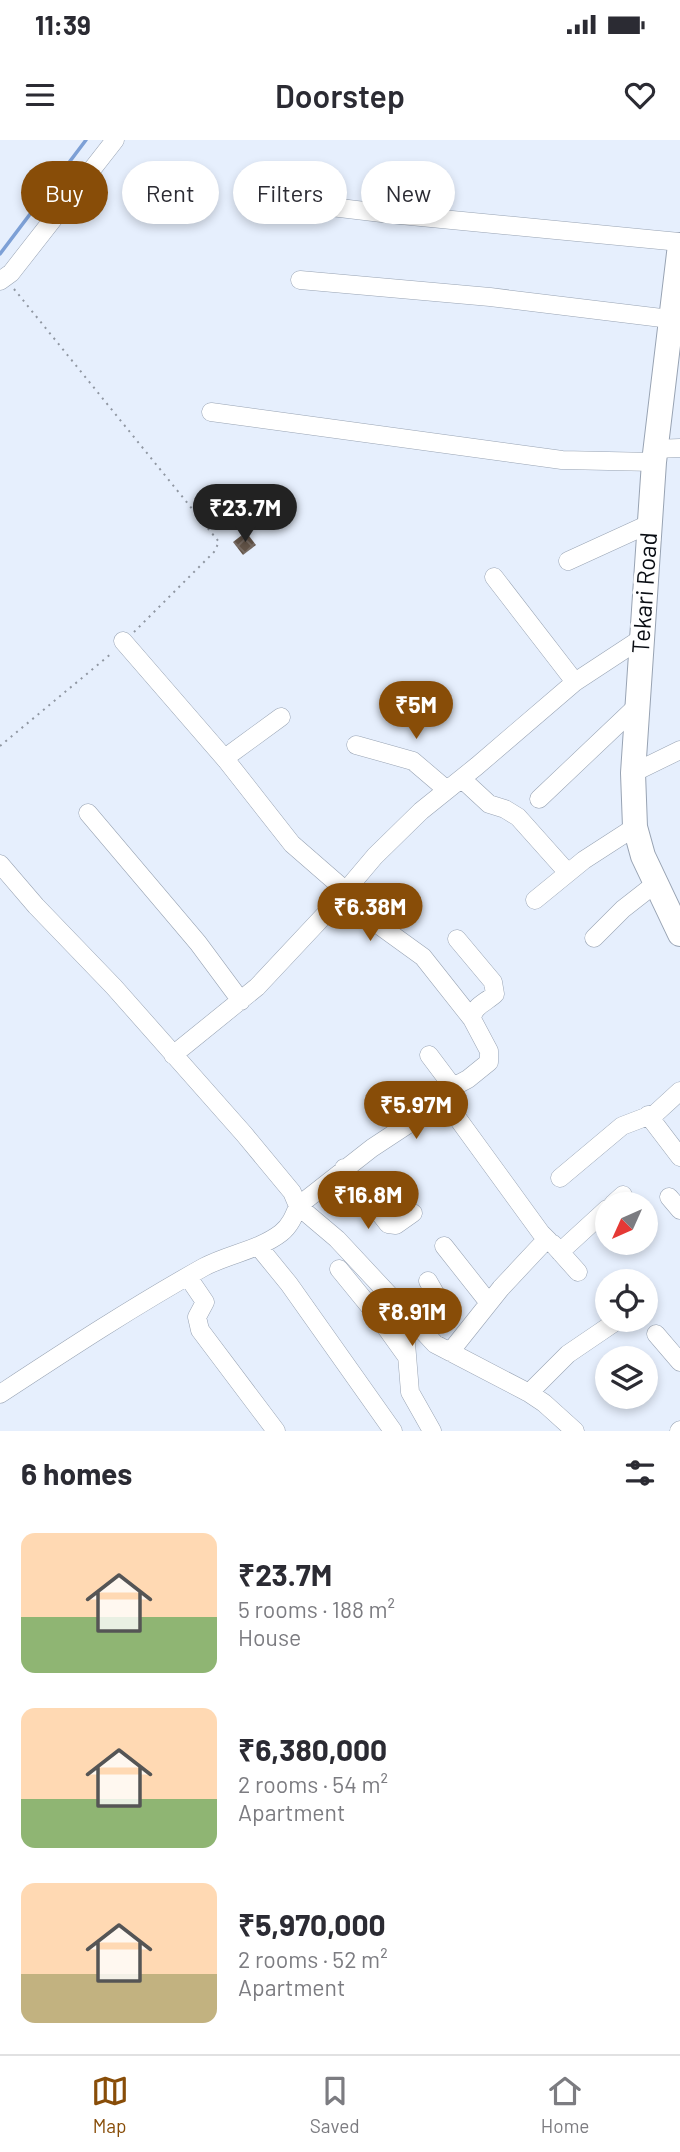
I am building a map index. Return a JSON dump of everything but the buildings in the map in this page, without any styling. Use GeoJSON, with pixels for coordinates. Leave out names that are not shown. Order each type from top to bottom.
{"type":"FeatureCollection","features":[{"type":"Feature","properties":{"kind":"highway","name":"Tekari Road"},"geometry":{"type":"LineString","coordinates":[[680,243],[655,456],[632,773],[635,827],[643,856],[655,884],[674,907],[680,934]]}},
{"type":"Feature","properties":{"kind":"street"},"geometry":{"type":"LineString","coordinates":[[1,280],[10,273],[115,140]]}},
{"type":"Feature","properties":{"kind":"street"},"geometry":{"type":"LineString","coordinates":[[347,209],[680,243]]}},
{"type":"Feature","properties":{"kind":"street"},"geometry":{"type":"LineString","coordinates":[[300,279],[670,318]]}},
{"type":"Feature","properties":{"kind":"street"},"geometry":{"type":"LineString","coordinates":[[211,411],[562,460],[655,456],[680,448]]}},
{"type":"Feature","properties":{"kind":"street"},"geometry":{"type":"LineString","coordinates":[[568,561],[649,524]]}},
{"type":"Feature","properties":{"kind":"street"},"geometry":{"type":"LineString","coordinates":[[494,577],[575,682]]}},
{"type":"Feature","properties":{"kind":"street"},"geometry":{"type":"LineString","coordinates":[[173,1055],[241,1001],[344,893],[402,827],[575,682],[642,638]]}},
{"type":"Feature","properties":{"kind":"street"},"geometry":{"type":"LineString","coordinates":[[0,1394],[207,1265],[258,1246],[283,1232],[298,1206],[344,1168],[489,1062],[489,1051],[472,1018],[423,957],[376,923],[292,844],[226,760],[123,641]]}},
{"type":"Feature","properties":{"kind":"street"},"geometry":{"type":"LineString","coordinates":[[538,799],[637,706]]}},
{"type":"Feature","properties":{"kind":"street"},"geometry":{"type":"LineString","coordinates":[[226,760],[281,717]]}},
{"type":"Feature","properties":{"kind":"street"},"geometry":{"type":"LineString","coordinates":[[356,745],[413,761],[447,790]]}},
{"type":"Feature","properties":{"kind":"street"},"geometry":{"type":"LineString","coordinates":[[632,773],[680,750]]}},
{"type":"Feature","properties":{"kind":"street"},"geometry":{"type":"LineString","coordinates":[[462,779],[489,804],[518,817],[568,873]]}},
{"type":"Feature","properties":{"kind":"street"},"geometry":{"type":"LineString","coordinates":[[88,813],[198,943],[241,1001]]}},
{"type":"Feature","properties":{"kind":"street"},"geometry":{"type":"LineString","coordinates":[[534,900],[584,860],[635,827]]}},
{"type":"Feature","properties":{"kind":"street"},"geometry":{"type":"LineString","coordinates":[[0,864],[114,987],[292,1192],[298,1206],[337,1239],[435,1344],[529,1393],[575,1431]]}},
{"type":"Feature","properties":{"kind":"street"},"geometry":{"type":"LineString","coordinates":[[594,938],[623,909],[655,884]]}},
{"type":"Feature","properties":{"kind":"street"},"geometry":{"type":"LineString","coordinates":[[457,939],[496,989],[495,994],[476,1009],[472,1018]]}},
{"type":"Feature","properties":{"kind":"street"},"geometry":{"type":"LineString","coordinates":[[429,1055],[448,1079],[448,1094],[541,1233],[578,1272]]}},
{"type":"Feature","properties":{"kind":"street"},"geometry":{"type":"LineString","coordinates":[[560,1178],[622,1126],[660,1110],[680,1091]]}},
{"type":"Feature","properties":{"kind":"street"},"geometry":{"type":"LineString","coordinates":[[648,1115],[680,1157]]}},
{"type":"Feature","properties":{"kind":"street"},"geometry":{"type":"LineString","coordinates":[[344,1168],[388,1224],[396,1225],[413,1213]]}},
{"type":"Feature","properties":{"kind":"street"},"geometry":{"type":"LineString","coordinates":[[554,1246],[595,1217]]}},
{"type":"Feature","properties":{"kind":"street"},"geometry":{"type":"LineString","coordinates":[[450,1352],[534,1251],[545,1241],[554,1246]]}},
{"type":"Feature","properties":{"kind":"street"},"geometry":{"type":"LineString","coordinates":[[258,1246],[289,1284],[393,1431]]}},
{"type":"Feature","properties":{"kind":"street"},"geometry":{"type":"LineString","coordinates":[[444,1246],[489,1303]]}},
{"type":"Feature","properties":{"kind":"street"},"geometry":{"type":"LineString","coordinates":[[339,1269],[407,1357]]}},
{"type":"Feature","properties":{"kind":"street"},"geometry":{"type":"LineString","coordinates":[[188,1277],[205,1302],[197,1317],[200,1331],[276,1431]]}},
{"type":"Feature","properties":{"kind":"street"},"geometry":{"type":"LineString","coordinates":[[428,1281],[436,1296],[436,1303],[415,1323],[406,1337],[412,1398],[432,1431]]}},
{"type":"Feature","properties":{"kind":"street"},"geometry":{"type":"LineString","coordinates":[[529,1393],[568,1354],[600,1332]]}},
{"type":"Feature","properties":{"kind":"street"},"geometry":{"type":"LineString","coordinates":[[656,1335],[680,1362]]}},
{"type":"Feature","properties":{"kind":"path"},"geometry":{"type":"LineString","coordinates":[[0,746],[106,659],[214,552],[219,541],[22,297],[1,280]]}},
{"type":"Feature","properties":{"kind":"waterway"},"geometry":{"type":"LineString","coordinates":[[0,254],[86,140]]}}]}
